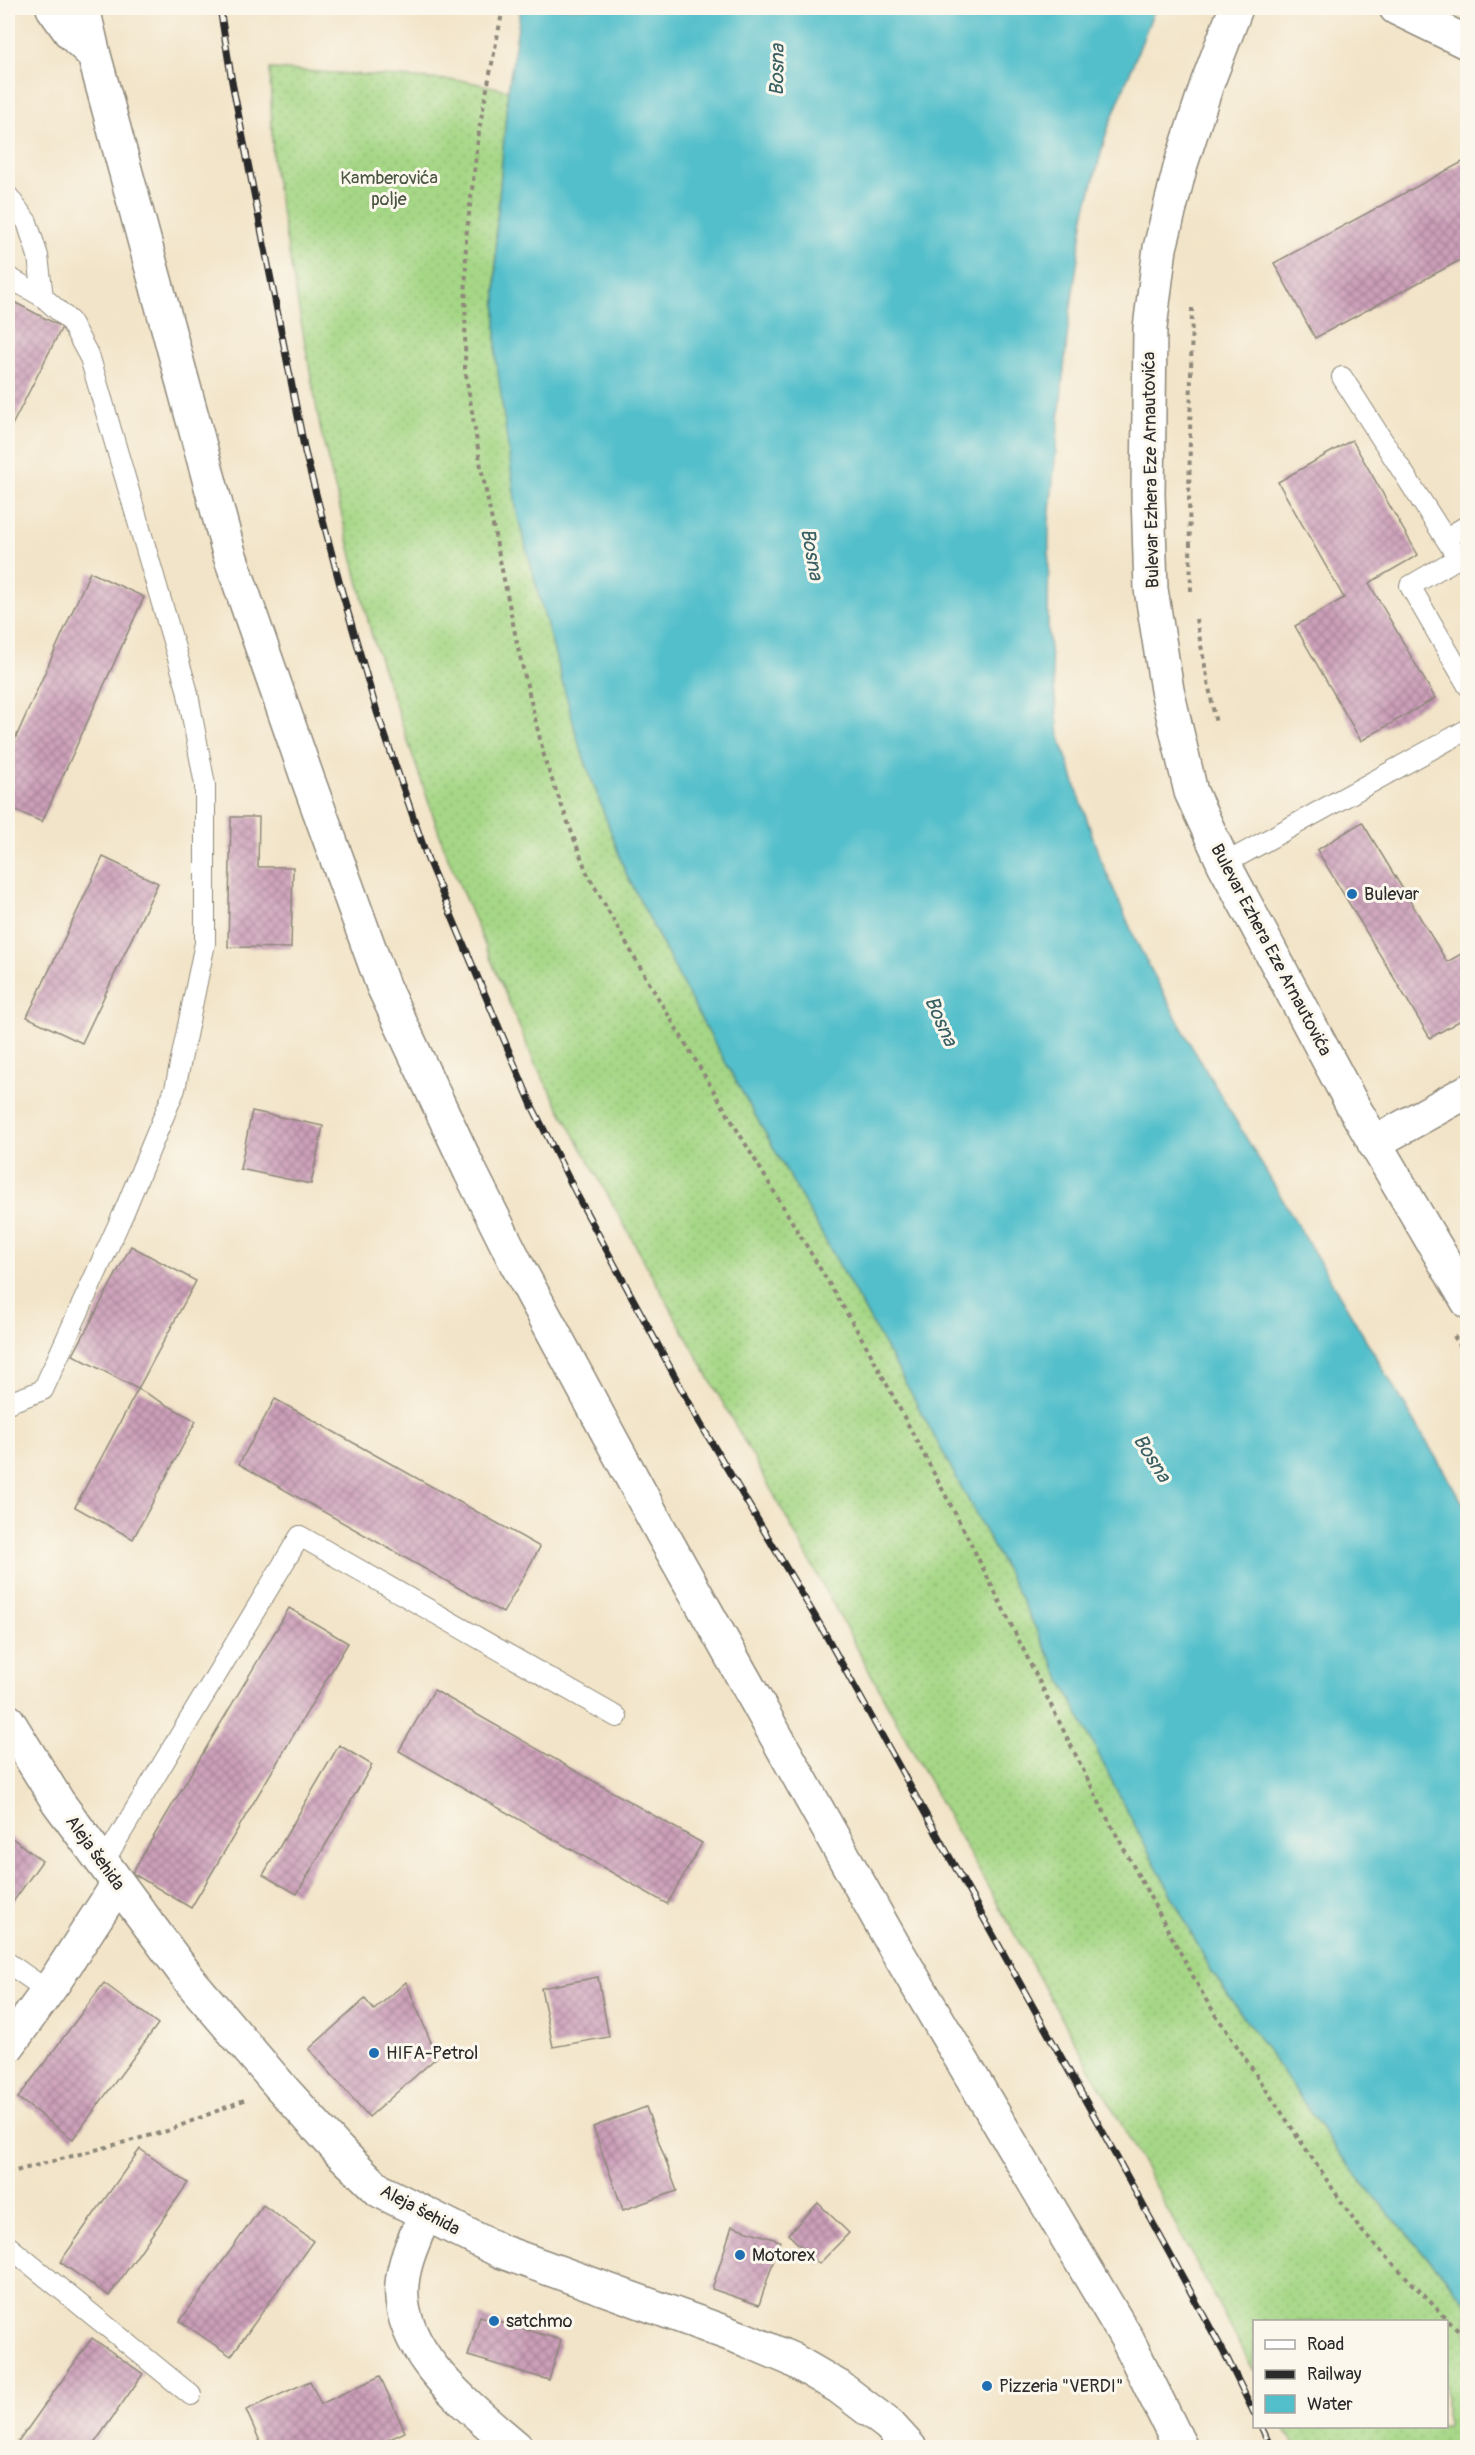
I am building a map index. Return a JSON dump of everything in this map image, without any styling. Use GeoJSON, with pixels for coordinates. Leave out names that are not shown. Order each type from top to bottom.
{"type":"FeatureCollection","features":[{"type":"Feature","properties":{"kind":"main road"},"geometry":{"type":"LineString","coordinates":[[53,8],[70,32],[94,55]]}},
{"type":"Feature","properties":{"kind":"main road"},"geometry":{"type":"LineString","coordinates":[[83,8],[229,553],[383,986],[517,1265],[658,1526],[894,1946],[1126,2337],[1181,2448]]}},
{"type":"Feature","properties":{"kind":"main road"},"geometry":{"type":"LineString","coordinates":[[94,55],[104,8]]}},
{"type":"Feature","properties":{"kind":"main road","name":"Bulevar Ezhera Eze Arnautovića"},"geometry":{"type":"LineString","coordinates":[[1236,8],[1207,84],[1184,154],[1160,248],[1150,328],[1148,396],[1151,589],[1167,690],[1191,792],[1224,864],[1374,1143],[1467,1302]]}},
{"type":"Feature","properties":{"kind":"main road"},"geometry":{"type":"LineString","coordinates":[[1396,8],[1467,43]]}},
{"type":"Feature","properties":{"kind":"main road"},"geometry":{"type":"LineString","coordinates":[[1374,1143],[1467,1091]]}},
{"type":"Feature","properties":{"kind":"main road","name":"Aleja šehida"},"geometry":{"type":"LineString","coordinates":[[8,1721],[58,1802],[216,2014],[339,2151],[380,2191],[500,2251],[746,2340],[791,2359],[839,2386],[889,2426],[910,2448]]}},
{"type":"Feature","properties":{"kind":"main road","name":"Aleja šehida"},"geometry":{"type":"LineString","coordinates":[[8,1762],[58,1802]]}},
{"type":"Feature","properties":{"kind":"main road"},"geometry":{"type":"LineString","coordinates":[[8,2046],[48,1991],[110,1874]]}},
{"type":"Feature","properties":{"kind":"main road"},"geometry":{"type":"LineString","coordinates":[[425,2214],[409,2255],[402,2284],[403,2309],[411,2336],[422,2355],[443,2380],[517,2448]]}},
{"type":"Feature","properties":{"kind":"lane"},"geometry":{"type":"LineString","coordinates":[[8,196],[27,222],[38,256],[43,297]]}},
{"type":"Feature","properties":{"kind":"lane"},"geometry":{"type":"LineString","coordinates":[[8,277],[43,297],[70,321],[90,358],[187,689],[205,785],[205,944],[175,1089],[124,1212],[43,1390],[8,1403]]}},
{"type":"Feature","properties":{"kind":"lane"},"geometry":{"type":"LineString","coordinates":[[1342,377],[1458,558],[1410,586],[1467,686]]}},
{"type":"Feature","properties":{"kind":"lane"},"geometry":{"type":"LineString","coordinates":[[1446,538],[1467,525]]}},
{"type":"Feature","properties":{"kind":"lane"},"geometry":{"type":"LineString","coordinates":[[1224,864],[1467,729]]}},
{"type":"Feature","properties":{"kind":"lane"},"geometry":{"type":"LineString","coordinates":[[110,1874],[300,1536],[617,1717]]}},
{"type":"Feature","properties":{"kind":"lane"},"geometry":{"type":"LineString","coordinates":[[8,1963],[48,1991]]}},
{"type":"Feature","properties":{"kind":"lane"},"geometry":{"type":"LineString","coordinates":[[8,2246],[191,2395]]}},
{"type":"Feature","properties":{"kind":"path"},"geometry":{"type":"LineString","coordinates":[[503,8],[480,124],[466,238],[465,369],[518,648],[546,764],[586,873],[867,1347],[966,1534],[1104,1812],[1206,2000],[1359,2228],[1447,2320]]}},
{"type":"Feature","properties":{"kind":"path"},"geometry":{"type":"LineString","coordinates":[[1191,593],[1189,501],[1193,303]]}},
{"type":"Feature","properties":{"kind":"path"},"geometry":{"type":"LineString","coordinates":[[1195,615],[1217,728]]}},
{"type":"Feature","properties":{"kind":"path"},"geometry":{"type":"LineString","coordinates":[[1450,1329],[1467,1359]]}},
{"type":"Feature","properties":{"kind":"path"},"geometry":{"type":"LineString","coordinates":[[8,2173],[167,2131],[280,2086]]}},
{"type":"Feature","properties":{"kind":"path"},"geometry":{"type":"LineString","coordinates":[[1448,2321],[1467,2341]]}},
{"type":"Feature","properties":{"kind":"green space","name":"Kamberovića polje"},"geometry":{"type":"Polygon","coordinates":[[[270,69],[465,81],[508,90],[496,234],[496,358],[579,744],[625,871],[695,1008],[910,1391],[1019,1595],[1120,1797],[1212,1972],[1347,2164],[1467,2303],[1467,2447],[1295,2447],[1285,2428],[1448,2428],[1448,2320],[1253,2320],[1253,2369],[1128,2136],[943,1807],[779,1504],[535,1064],[446,853],[372,636],[321,432],[273,166],[270,69]]]}},
{"type":"Feature","properties":{"kind":"water","name":"Bosna"},"geometry":{"type":"Polygon","coordinates":[[[521,8],[1155,8],[1107,131],[1084,216],[1068,328],[1049,521],[1048,630],[1059,735],[1098,853],[1136,941],[1192,1047],[1467,1510],[1467,2303],[1347,2164],[1212,1972],[1120,1797],[1019,1595],[910,1391],[695,1008],[625,871],[579,744],[517,514],[496,358],[496,234],[508,90],[521,8]]]}},
{"type":"Feature","properties":{"kind":"building"},"geometry":{"type":"Polygon","coordinates":[[[1468,159],[1468,256],[1315,338],[1274,263],[1468,159]]]}},
{"type":"Feature","properties":{"kind":"building"},"geometry":{"type":"Polygon","coordinates":[[[10,300],[62,327],[8,433],[8,306],[10,300]]]}},
{"type":"Feature","properties":{"kind":"building"},"geometry":{"type":"Polygon","coordinates":[[[1352,440],[1418,555],[1369,583],[1435,698],[1361,741],[1295,626],[1344,598],[1278,482],[1352,440]]]}},
{"type":"Feature","properties":{"kind":"building"},"geometry":{"type":"Polygon","coordinates":[[[90,572],[144,597],[42,822],[8,807],[8,755],[90,572]]]}},
{"type":"Feature","properties":{"kind":"building"},"geometry":{"type":"Polygon","coordinates":[[[231,817],[259,817],[258,867],[293,867],[291,948],[228,947],[231,817]]]}},
{"type":"Feature","properties":{"kind":"building"},"geometry":{"type":"Polygon","coordinates":[[[1362,822],[1447,962],[1468,950],[1468,1016],[1430,1038],[1317,850],[1362,822]]]}},
{"type":"Feature","properties":{"kind":"building"},"geometry":{"type":"Polygon","coordinates":[[[103,857],[158,883],[82,1043],[27,1017],[103,857]]]}},
{"type":"Feature","properties":{"kind":"building"},"geometry":{"type":"Polygon","coordinates":[[[252,1111],[323,1126],[311,1184],[240,1169],[252,1111]]]}},
{"type":"Feature","properties":{"kind":"building"},"geometry":{"type":"Polygon","coordinates":[[[131,1246],[196,1281],[138,1389],[73,1355],[131,1246]]]}},
{"type":"Feature","properties":{"kind":"building"},"geometry":{"type":"Polygon","coordinates":[[[138,1389],[196,1421],[133,1539],[75,1507],[138,1389]]]}},
{"type":"Feature","properties":{"kind":"building"},"geometry":{"type":"Polygon","coordinates":[[[275,1399],[540,1547],[503,1613],[239,1464],[275,1399]]]}},
{"type":"Feature","properties":{"kind":"building"},"geometry":{"type":"Polygon","coordinates":[[[289,1608],[348,1643],[191,1908],[132,1873],[289,1608]]]}},
{"type":"Feature","properties":{"kind":"building"},"geometry":{"type":"Polygon","coordinates":[[[434,1690],[702,1843],[667,1904],[399,1751],[434,1690]]]}},
{"type":"Feature","properties":{"kind":"building"},"geometry":{"type":"Polygon","coordinates":[[[339,1745],[372,1765],[297,1894],[263,1875],[339,1745]]]}},
{"type":"Feature","properties":{"kind":"building"},"geometry":{"type":"Polygon","coordinates":[[[8,1835],[42,1861],[8,1909],[8,1835]]]}},
{"type":"Feature","properties":{"kind":"building"},"geometry":{"type":"Polygon","coordinates":[[[598,1977],[609,2037],[553,2047],[541,1988],[598,1977]]]}},
{"type":"Feature","properties":{"kind":"building","name":"HIFA-Petrol"},"geometry":{"type":"Polygon","coordinates":[[[406,1982],[437,2057],[369,2117],[309,2049],[365,1999],[374,2010],[406,1982]]]}},
{"type":"Feature","properties":{"kind":"building"},"geometry":{"type":"Polygon","coordinates":[[[104,1983],[158,2024],[73,2139],[18,2098],[104,1983]]]}},
{"type":"Feature","properties":{"kind":"building"},"geometry":{"type":"Polygon","coordinates":[[[646,2107],[677,2191],[623,2210],[593,2127],[646,2107]]]}},
{"type":"Feature","properties":{"kind":"building"},"geometry":{"type":"Polygon","coordinates":[[[140,2149],[188,2183],[109,2296],[60,2262],[140,2149]]]}},
{"type":"Feature","properties":{"kind":"building"},"geometry":{"type":"Polygon","coordinates":[[[818,2203],[849,2233],[819,2264],[788,2234],[818,2203]]]}},
{"type":"Feature","properties":{"kind":"building"},"geometry":{"type":"Polygon","coordinates":[[[263,2205],[313,2241],[231,2356],[180,2321],[263,2205]]]}},
{"type":"Feature","properties":{"kind":"building"},"geometry":{"type":"Polygon","coordinates":[[[732,2226],[780,2241],[759,2305],[712,2289],[732,2226]]]}},
{"type":"Feature","properties":{"kind":"building"},"geometry":{"type":"Polygon","coordinates":[[[480,2316],[561,2340],[549,2380],[468,2356],[480,2316]]]}},
{"type":"Feature","properties":{"kind":"building"},"geometry":{"type":"Polygon","coordinates":[[[92,2338],[143,2374],[91,2448],[14,2448],[92,2338]]]}},
{"type":"Feature","properties":{"kind":"building"},"geometry":{"type":"Polygon","coordinates":[[[380,2376],[405,2432],[371,2448],[263,2448],[246,2410],[310,2381],[321,2404],[380,2376]]]}},
{"type":"Feature","properties":{"kind":"railway"},"geometry":{"type":"LineString","coordinates":[[220,8],[232,82],[305,452],[340,585],[377,712],[428,860],[533,1108],[578,1197],[700,1423],[819,1623],[1094,2116],[1228,2360],[1253,2411]]}},
{"type":"Feature","properties":{"kind":"railway"},"geometry":{"type":"LineString","coordinates":[[1262,2428],[1271,2448]]}},
{"type":"Feature","properties":{"kind":"place","name":"Bulevar"},"geometry":{"type":"Point","coordinates":[1352,894]}},
{"type":"Feature","properties":{"kind":"place","name":"HIFA-Petrol"},"geometry":{"type":"Point","coordinates":[374,2053]}},
{"type":"Feature","properties":{"kind":"place","name":"Motorex"},"geometry":{"type":"Point","coordinates":[740,2255]}},
{"type":"Feature","properties":{"kind":"place","name":"satchmo"},"geometry":{"type":"Point","coordinates":[494,2321]}},
{"type":"Feature","properties":{"kind":"place","name":"Pizzeria \"VERDI\""},"geometry":{"type":"Point","coordinates":[987,2386]}}]}
